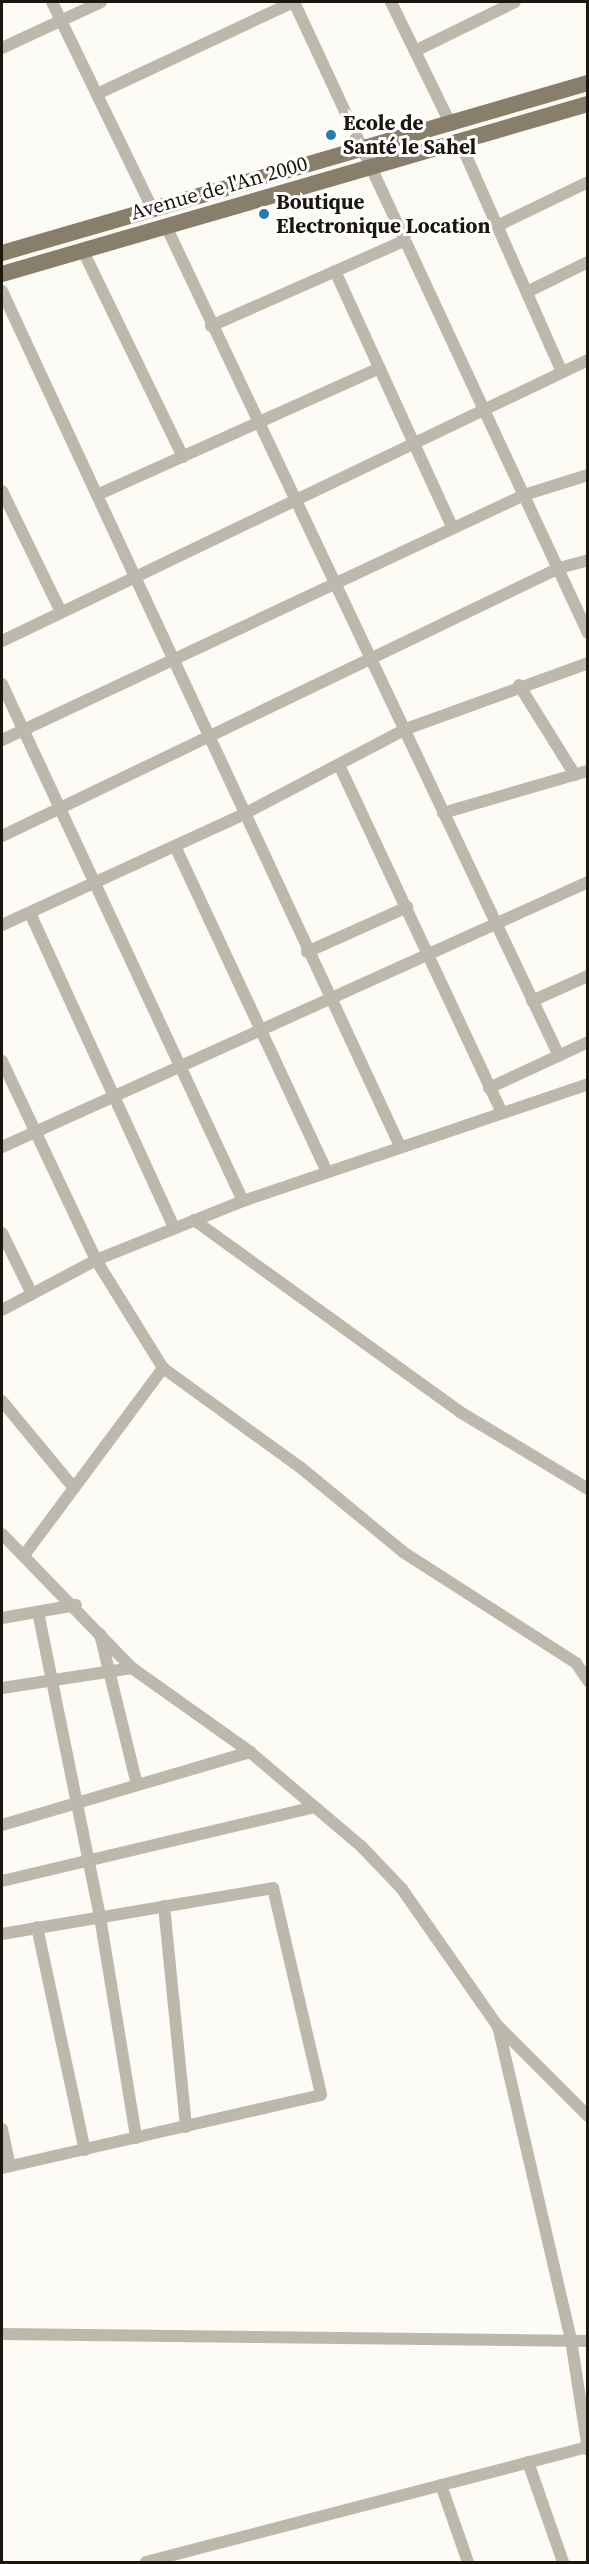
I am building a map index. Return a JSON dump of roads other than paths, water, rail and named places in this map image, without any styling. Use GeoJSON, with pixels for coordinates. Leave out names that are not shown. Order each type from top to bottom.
{"type":"FeatureCollection","features":[{"type":"Feature","properties":{"kind":"main road","name":"Avenue de l'An 2000"},"geometry":{"type":"LineString","coordinates":[[2,253],[451,125],[588,83]]}},
{"type":"Feature","properties":{"kind":"main road","name":"Avenue de l'An 2000"},"geometry":{"type":"LineString","coordinates":[[2,274],[588,104]]}},
{"type":"Feature","properties":{"kind":"street"},"geometry":{"type":"LineString","coordinates":[[52,2],[153,210]]}},
{"type":"Feature","properties":{"kind":"street"},"geometry":{"type":"LineString","coordinates":[[2,48],[101,2]]}},
{"type":"Feature","properties":{"kind":"street"},"geometry":{"type":"LineString","coordinates":[[98,94],[293,2],[588,633]]}},
{"type":"Feature","properties":{"kind":"street"},"geometry":{"type":"LineString","coordinates":[[391,2],[451,125]]}},
{"type":"Feature","properties":{"kind":"street"},"geometry":{"type":"LineString","coordinates":[[415,51],[498,5],[515,2]]}},
{"type":"Feature","properties":{"kind":"street"},"geometry":{"type":"LineString","coordinates":[[460,142],[562,372]]}},
{"type":"Feature","properties":{"kind":"street"},"geometry":{"type":"LineString","coordinates":[[497,226],[588,182]]}},
{"type":"Feature","properties":{"kind":"street"},"geometry":{"type":"LineString","coordinates":[[166,226],[211,326],[406,729],[443,813],[559,1056]]}},
{"type":"Feature","properties":{"kind":"street"},"geometry":{"type":"LineString","coordinates":[[211,326],[406,240]]}},
{"type":"Feature","properties":{"kind":"street"},"geometry":{"type":"LineString","coordinates":[[83,251],[183,456]]}},
{"type":"Feature","properties":{"kind":"street"},"geometry":{"type":"LineString","coordinates":[[527,292],[588,262]]}},
{"type":"Feature","properties":{"kind":"street"},"geometry":{"type":"LineString","coordinates":[[335,271],[452,528]]}},
{"type":"Feature","properties":{"kind":"street"},"geometry":{"type":"LineString","coordinates":[[2,291],[210,737],[307,952],[400,1146]]}},
{"type":"Feature","properties":{"kind":"street"},"geometry":{"type":"LineString","coordinates":[[2,641],[588,360]]}},
{"type":"Feature","properties":{"kind":"street"},"geometry":{"type":"LineString","coordinates":[[97,495],[380,368]]}},
{"type":"Feature","properties":{"kind":"street"},"geometry":{"type":"LineString","coordinates":[[2,740],[524,495],[588,476]]}},
{"type":"Feature","properties":{"kind":"street"},"geometry":{"type":"LineString","coordinates":[[2,491],[61,612]]}},
{"type":"Feature","properties":{"kind":"street"},"geometry":{"type":"LineString","coordinates":[[2,836],[372,661],[559,568],[588,560]]}},
{"type":"Feature","properties":{"kind":"street"},"geometry":{"type":"LineString","coordinates":[[2,925],[244,814],[340,767],[406,729],[519,685],[588,663]]}},
{"type":"Feature","properties":{"kind":"street"},"geometry":{"type":"LineString","coordinates":[[2,684],[243,1201]]}},
{"type":"Feature","properties":{"kind":"street"},"geometry":{"type":"LineString","coordinates":[[519,685],[575,775]]}},
{"type":"Feature","properties":{"kind":"street"},"geometry":{"type":"LineString","coordinates":[[340,767],[430,954],[502,1113]]}},
{"type":"Feature","properties":{"kind":"street"},"geometry":{"type":"LineString","coordinates":[[443,813],[588,771]]}},
{"type":"Feature","properties":{"kind":"street"},"geometry":{"type":"LineString","coordinates":[[175,846],[326,1170]]}},
{"type":"Feature","properties":{"kind":"street"},"geometry":{"type":"LineString","coordinates":[[2,1148],[588,882]]}},
{"type":"Feature","properties":{"kind":"street"},"geometry":{"type":"LineString","coordinates":[[307,952],[407,907]]}},
{"type":"Feature","properties":{"kind":"street"},"geometry":{"type":"LineString","coordinates":[[30,913],[174,1228]]}},
{"type":"Feature","properties":{"kind":"street"},"geometry":{"type":"LineString","coordinates":[[532,1001],[588,976]]}},
{"type":"Feature","properties":{"kind":"street"},"geometry":{"type":"LineString","coordinates":[[489,1088],[588,1042]]}},
{"type":"Feature","properties":{"kind":"street"},"geometry":{"type":"LineString","coordinates":[[2,1061],[96,1260],[163,1368],[300,1467],[403,1552],[576,1663],[588,1681]]}},
{"type":"Feature","properties":{"kind":"street"},"geometry":{"type":"LineString","coordinates":[[2,1310],[96,1260],[243,1201],[326,1170],[588,1084]]}},
{"type":"Feature","properties":{"kind":"street"},"geometry":{"type":"LineString","coordinates":[[194,1221],[460,1412],[588,1489]]}},
{"type":"Feature","properties":{"kind":"street"},"geometry":{"type":"LineString","coordinates":[[2,1233],[32,1294]]}},
{"type":"Feature","properties":{"kind":"street"},"geometry":{"type":"LineString","coordinates":[[25,1554],[163,1368]]}},
{"type":"Feature","properties":{"kind":"street"},"geometry":{"type":"LineString","coordinates":[[2,1401],[74,1488]]}},
{"type":"Feature","properties":{"kind":"street"},"geometry":{"type":"LineString","coordinates":[[4,1538],[25,1554],[99,1629],[132,1668],[250,1752],[314,1807],[402,1889],[498,2025],[588,2116]]}},
{"type":"Feature","properties":{"kind":"street"},"geometry":{"type":"LineString","coordinates":[[2,1618],[75,1605]]}},
{"type":"Feature","properties":{"kind":"street"},"geometry":{"type":"LineString","coordinates":[[38,1612],[100,1917],[136,2138]]}},
{"type":"Feature","properties":{"kind":"street"},"geometry":{"type":"LineString","coordinates":[[99,1629],[137,1785]]}},
{"type":"Feature","properties":{"kind":"street"},"geometry":{"type":"LineString","coordinates":[[2,1688],[132,1668]]}},
{"type":"Feature","properties":{"kind":"street"},"geometry":{"type":"LineString","coordinates":[[2,1825],[250,1752]]}},
{"type":"Feature","properties":{"kind":"street"},"geometry":{"type":"LineString","coordinates":[[2,1881],[314,1807]]}},
{"type":"Feature","properties":{"kind":"street"},"geometry":{"type":"LineString","coordinates":[[2,1934],[273,1888],[321,2095],[6,2167],[2,2129]]}},
{"type":"Feature","properties":{"kind":"street"},"geometry":{"type":"LineString","coordinates":[[164,1906],[186,2127]]}},
{"type":"Feature","properties":{"kind":"street"},"geometry":{"type":"LineString","coordinates":[[36,1928],[85,2150]]}},
{"type":"Feature","properties":{"kind":"street"},"geometry":{"type":"LineString","coordinates":[[147,2562],[587,2448],[571,2340],[498,2025]]}},
{"type":"Feature","properties":{"kind":"street"},"geometry":{"type":"LineString","coordinates":[[2,2334],[588,2341]]}},
{"type":"Feature","properties":{"kind":"street"},"geometry":{"type":"LineString","coordinates":[[528,2462],[564,2562]]}},
{"type":"Feature","properties":{"kind":"street"},"geometry":{"type":"LineString","coordinates":[[441,2485],[468,2562]]}},
{"type":"Feature","properties":{"kind":"place","name":"Ecole de Santé le Sahel"},"geometry":{"type":"Point","coordinates":[331,135]}},
{"type":"Feature","properties":{"kind":"place","name":"Boutique Electronique Location"},"geometry":{"type":"Point","coordinates":[264,214]}}]}
